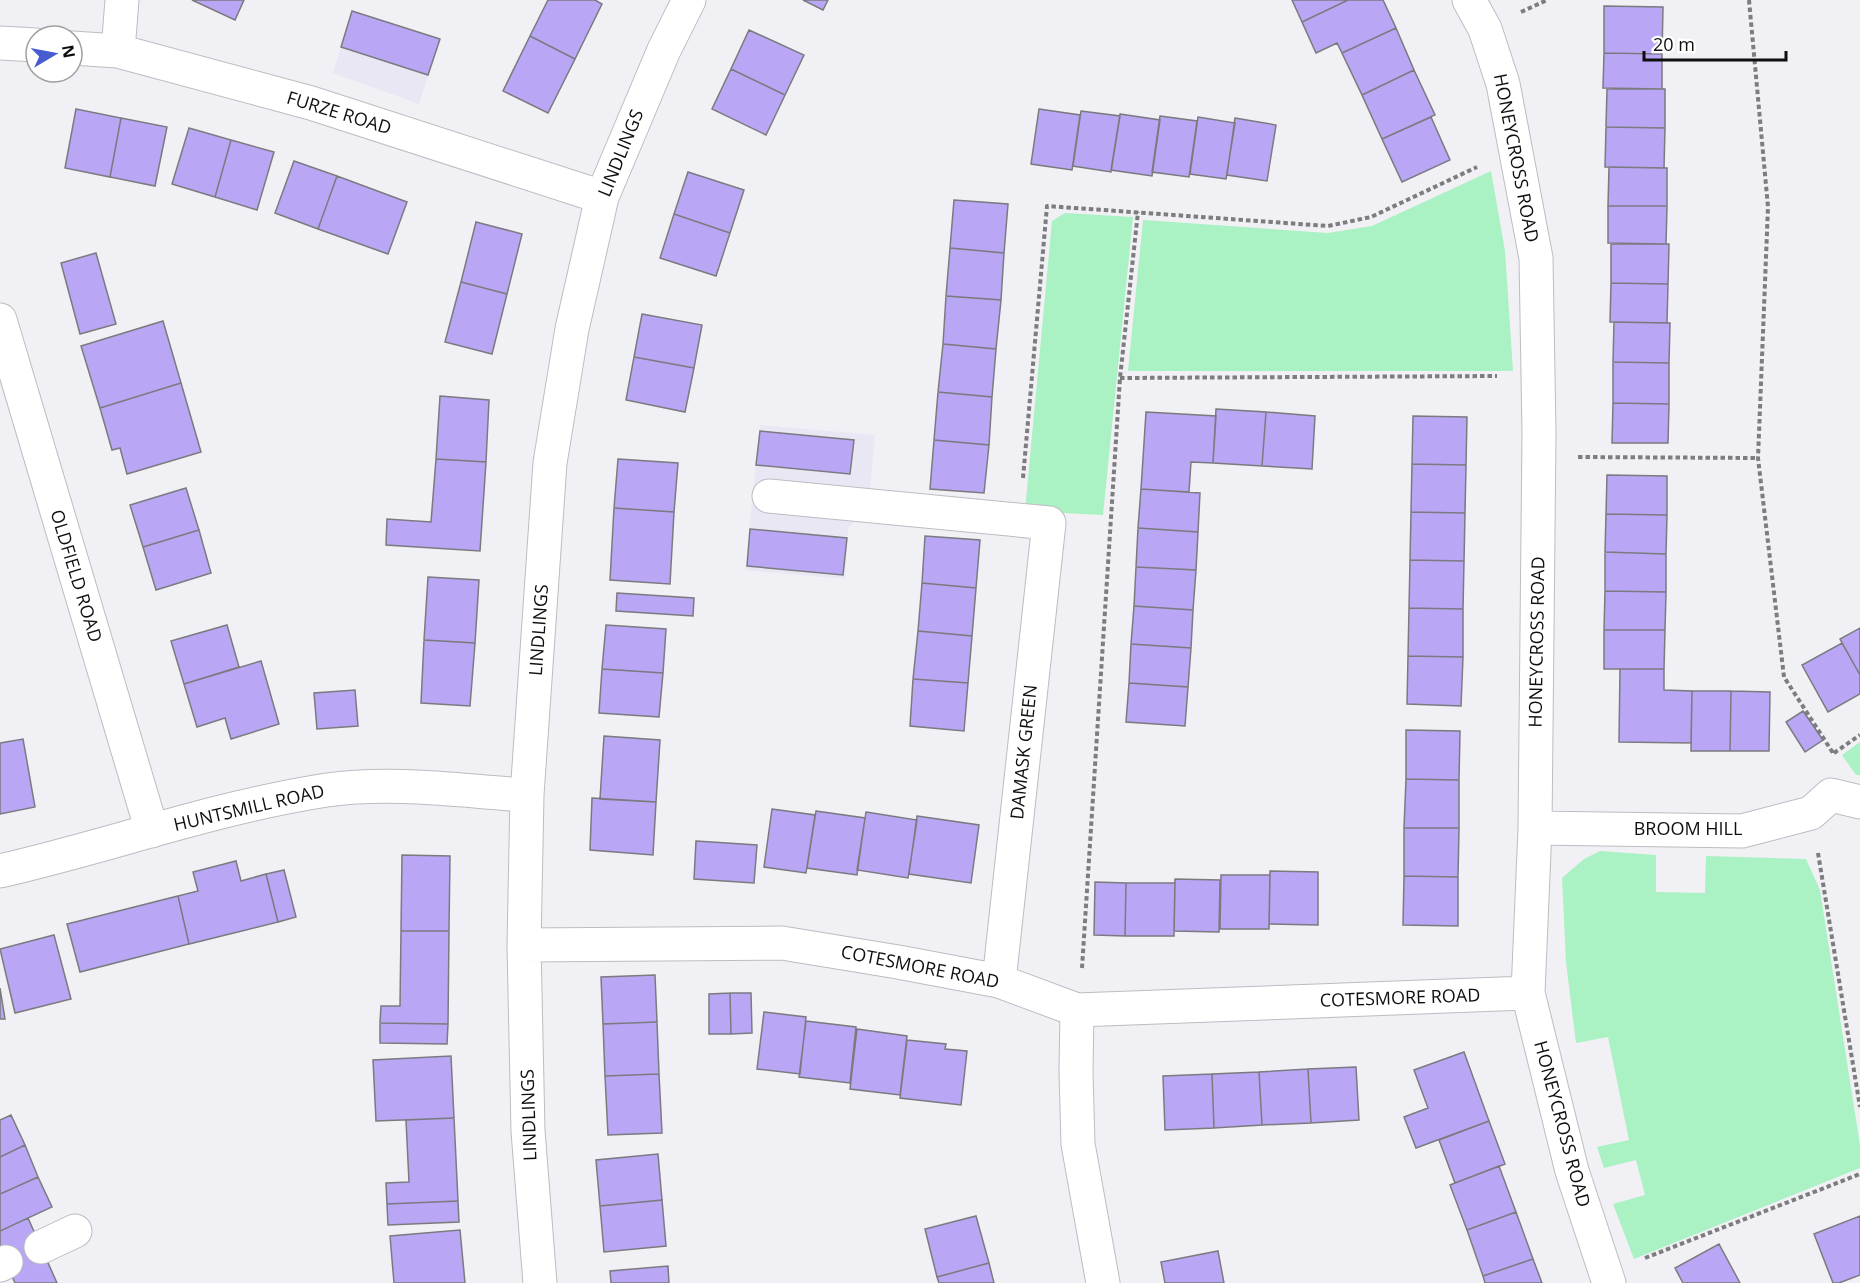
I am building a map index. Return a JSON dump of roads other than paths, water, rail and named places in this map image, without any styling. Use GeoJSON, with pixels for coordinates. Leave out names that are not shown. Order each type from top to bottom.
{"type":"FeatureCollection","features":[{"type":"Feature","properties":{"kind":"street"},"geometry":{"type":"LineString","coordinates":[[118,51],[122,0]]}},
{"type":"Feature","properties":{"kind":"street","name":"LINDLINGS"},"geometry":{"type":"LineString","coordinates":[[540,1283],[528,1131],[524,945],[527,795],[550,463],[572,329],[602,197],[664,50],[689,0]]}},
{"type":"Feature","properties":{"kind":"street","name":"HONEYCROSS ROAD"},"geometry":{"type":"LineString","coordinates":[[1468,0],[1485,29],[1503,84],[1536,258],[1539,457],[1535,828],[1528,993],[1572,1171],[1607,1278]]}},
{"type":"Feature","properties":{"kind":"street"},"geometry":{"type":"LineString","coordinates":[[0,43],[24,44]]}},
{"type":"Feature","properties":{"kind":"street","name":"FURZE ROAD"},"geometry":{"type":"LineString","coordinates":[[84,49],[118,51],[311,103],[602,197]]}},
{"type":"Feature","properties":{"kind":"street","name":"OLDFIELD ROAD"},"geometry":{"type":"LineString","coordinates":[[0,320],[152,831]]}},
{"type":"Feature","properties":{"kind":"street","name":"DAMASK GREEN"},"geometry":{"type":"LineString","coordinates":[[769,496],[1034,521],[999,981]]}},
{"type":"Feature","properties":{"kind":"street","name":"HUNTSMILL ROAD"},"geometry":{"type":"LineString","coordinates":[[0,871],[240,807],[329,790],[394,786],[527,795]]}},
{"type":"Feature","properties":{"kind":"street","name":"BROOM HILL"},"geometry":{"type":"LineString","coordinates":[[1535,828],[1742,831],[1834,804]]}},
{"type":"Feature","properties":{"kind":"street","name":"COTESMORE ROAD"},"geometry":{"type":"LineString","coordinates":[[524,945],[782,943],[999,981],[1077,1010],[1528,993]]}},
{"type":"Feature","properties":{"kind":"street"},"geometry":{"type":"LineString","coordinates":[[1077,1010],[1078,1144],[1103,1283]]}},
{"type":"Feature","properties":{"kind":"street"},"geometry":{"type":"LineString","coordinates":[[41,1246],[75,1231]]}}]}
